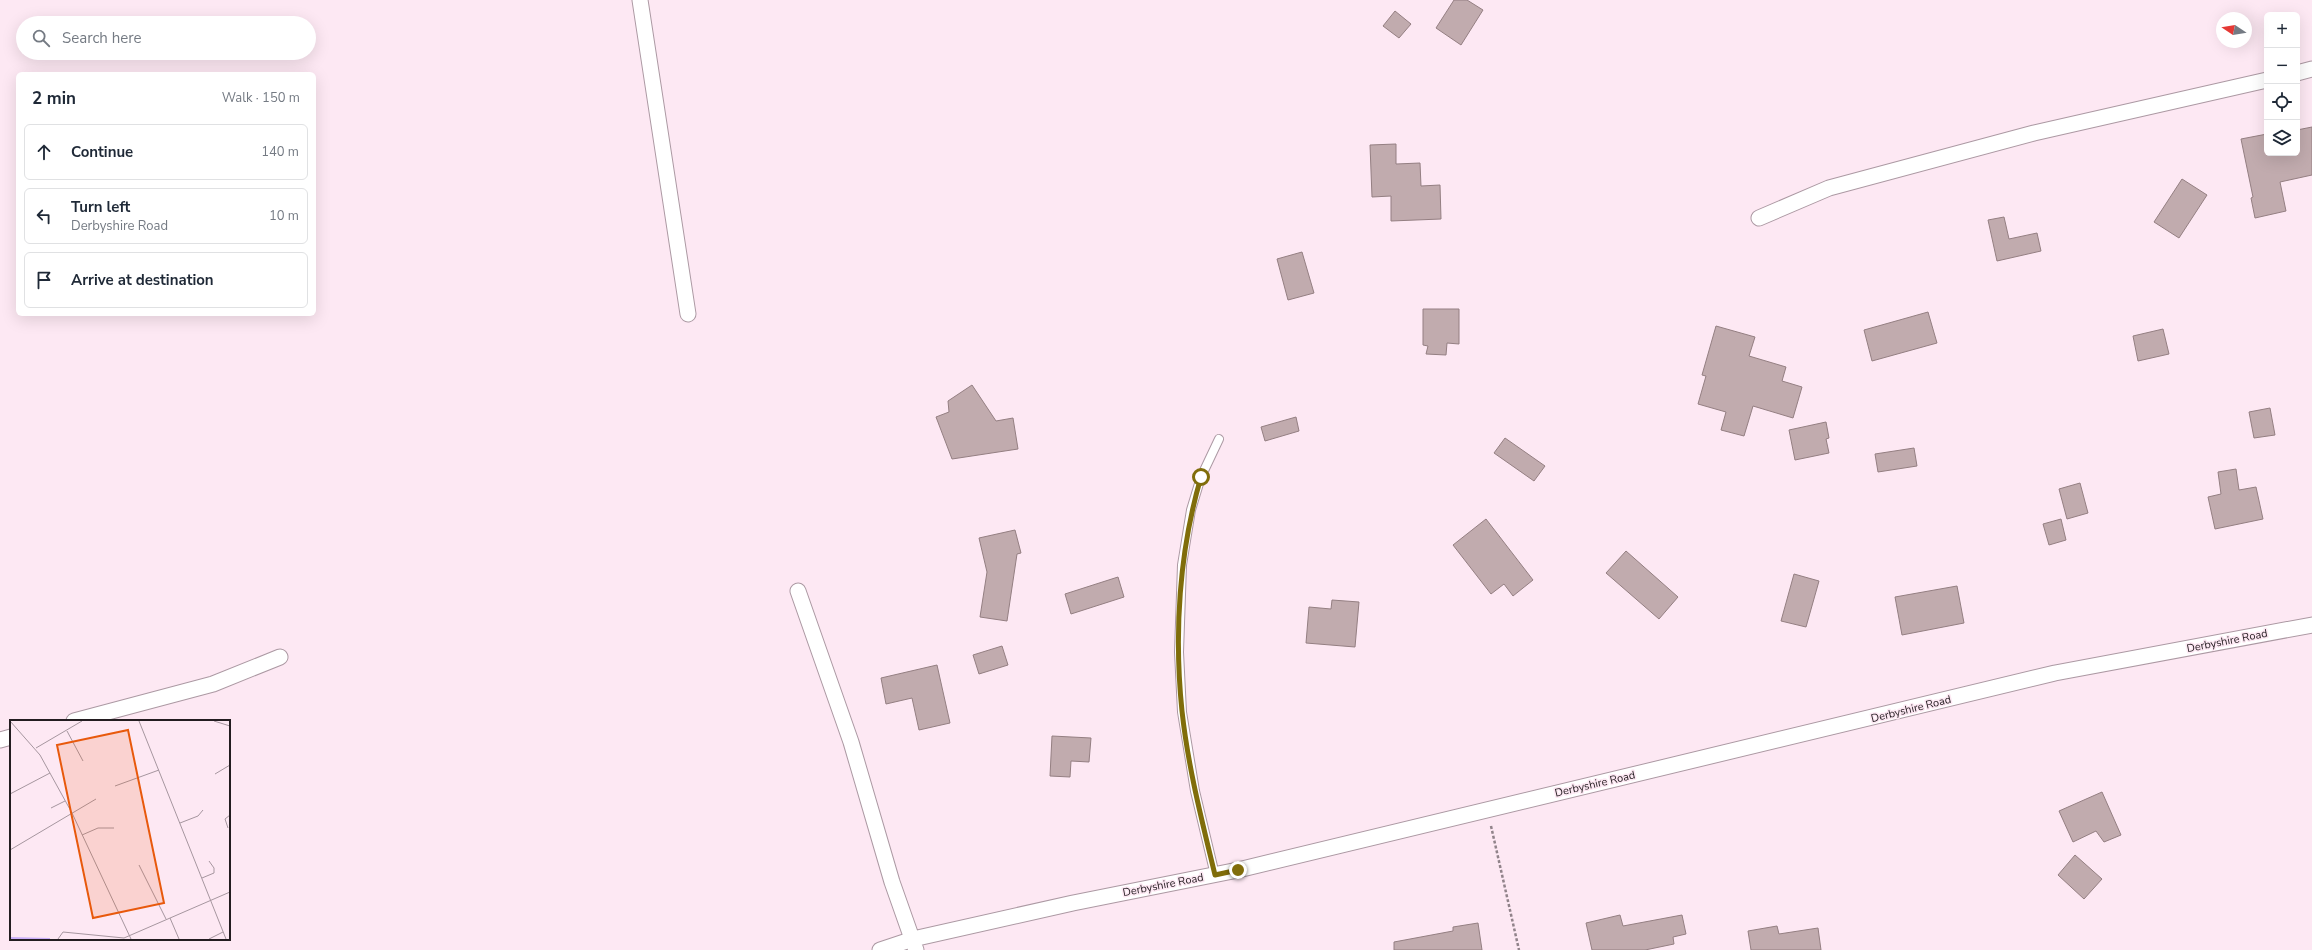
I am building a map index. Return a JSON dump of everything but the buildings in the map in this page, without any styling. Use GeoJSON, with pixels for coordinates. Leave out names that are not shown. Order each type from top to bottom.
{"type":"FeatureCollection","features":[{"type":"Feature","properties":{"kind":"street"},"geometry":{"type":"LineString","coordinates":[[640,0],[688,314]]}},
{"type":"Feature","properties":{"kind":"street"},"geometry":{"type":"LineString","coordinates":[[2300,72],[2312,70]]}},
{"type":"Feature","properties":{"kind":"street"},"geometry":{"type":"LineString","coordinates":[[1759,218],[1829,188],[2034,133],[2264,81]]}},
{"type":"Feature","properties":{"kind":"street"},"geometry":{"type":"LineString","coordinates":[[798,591],[851,742],[892,882],[915,945]]}},
{"type":"Feature","properties":{"kind":"street","name":"Derbyshire Road"},"geometry":{"type":"LineString","coordinates":[[880,950],[915,945],[1073,903],[1215,875],[2055,673],[2312,625]]}},
{"type":"Feature","properties":{"kind":"street"},"geometry":{"type":"LineString","coordinates":[[78,720],[213,684],[280,657]]}},
{"type":"Feature","properties":{"kind":"street"},"geometry":{"type":"LineString","coordinates":[[0,740],[10,737]]}},
{"type":"Feature","properties":{"kind":"lane"},"geometry":{"type":"LineString","coordinates":[[1215,875],[1195,791],[1182,712],[1179,652],[1182,565],[1191,510],[1201,477],[1219,439]]}},
{"type":"Feature","properties":{"kind":"path"},"geometry":{"type":"LineString","coordinates":[[1488,810],[1519,950]]}},
{"type":"Feature","properties":{"kind":"route"},"geometry":{"type":"LineString","coordinates":[[1201,477],[1191,510],[1182,565],[1179,652],[1182,712],[1195,791],[1215,875],[1238,870]]}}]}
